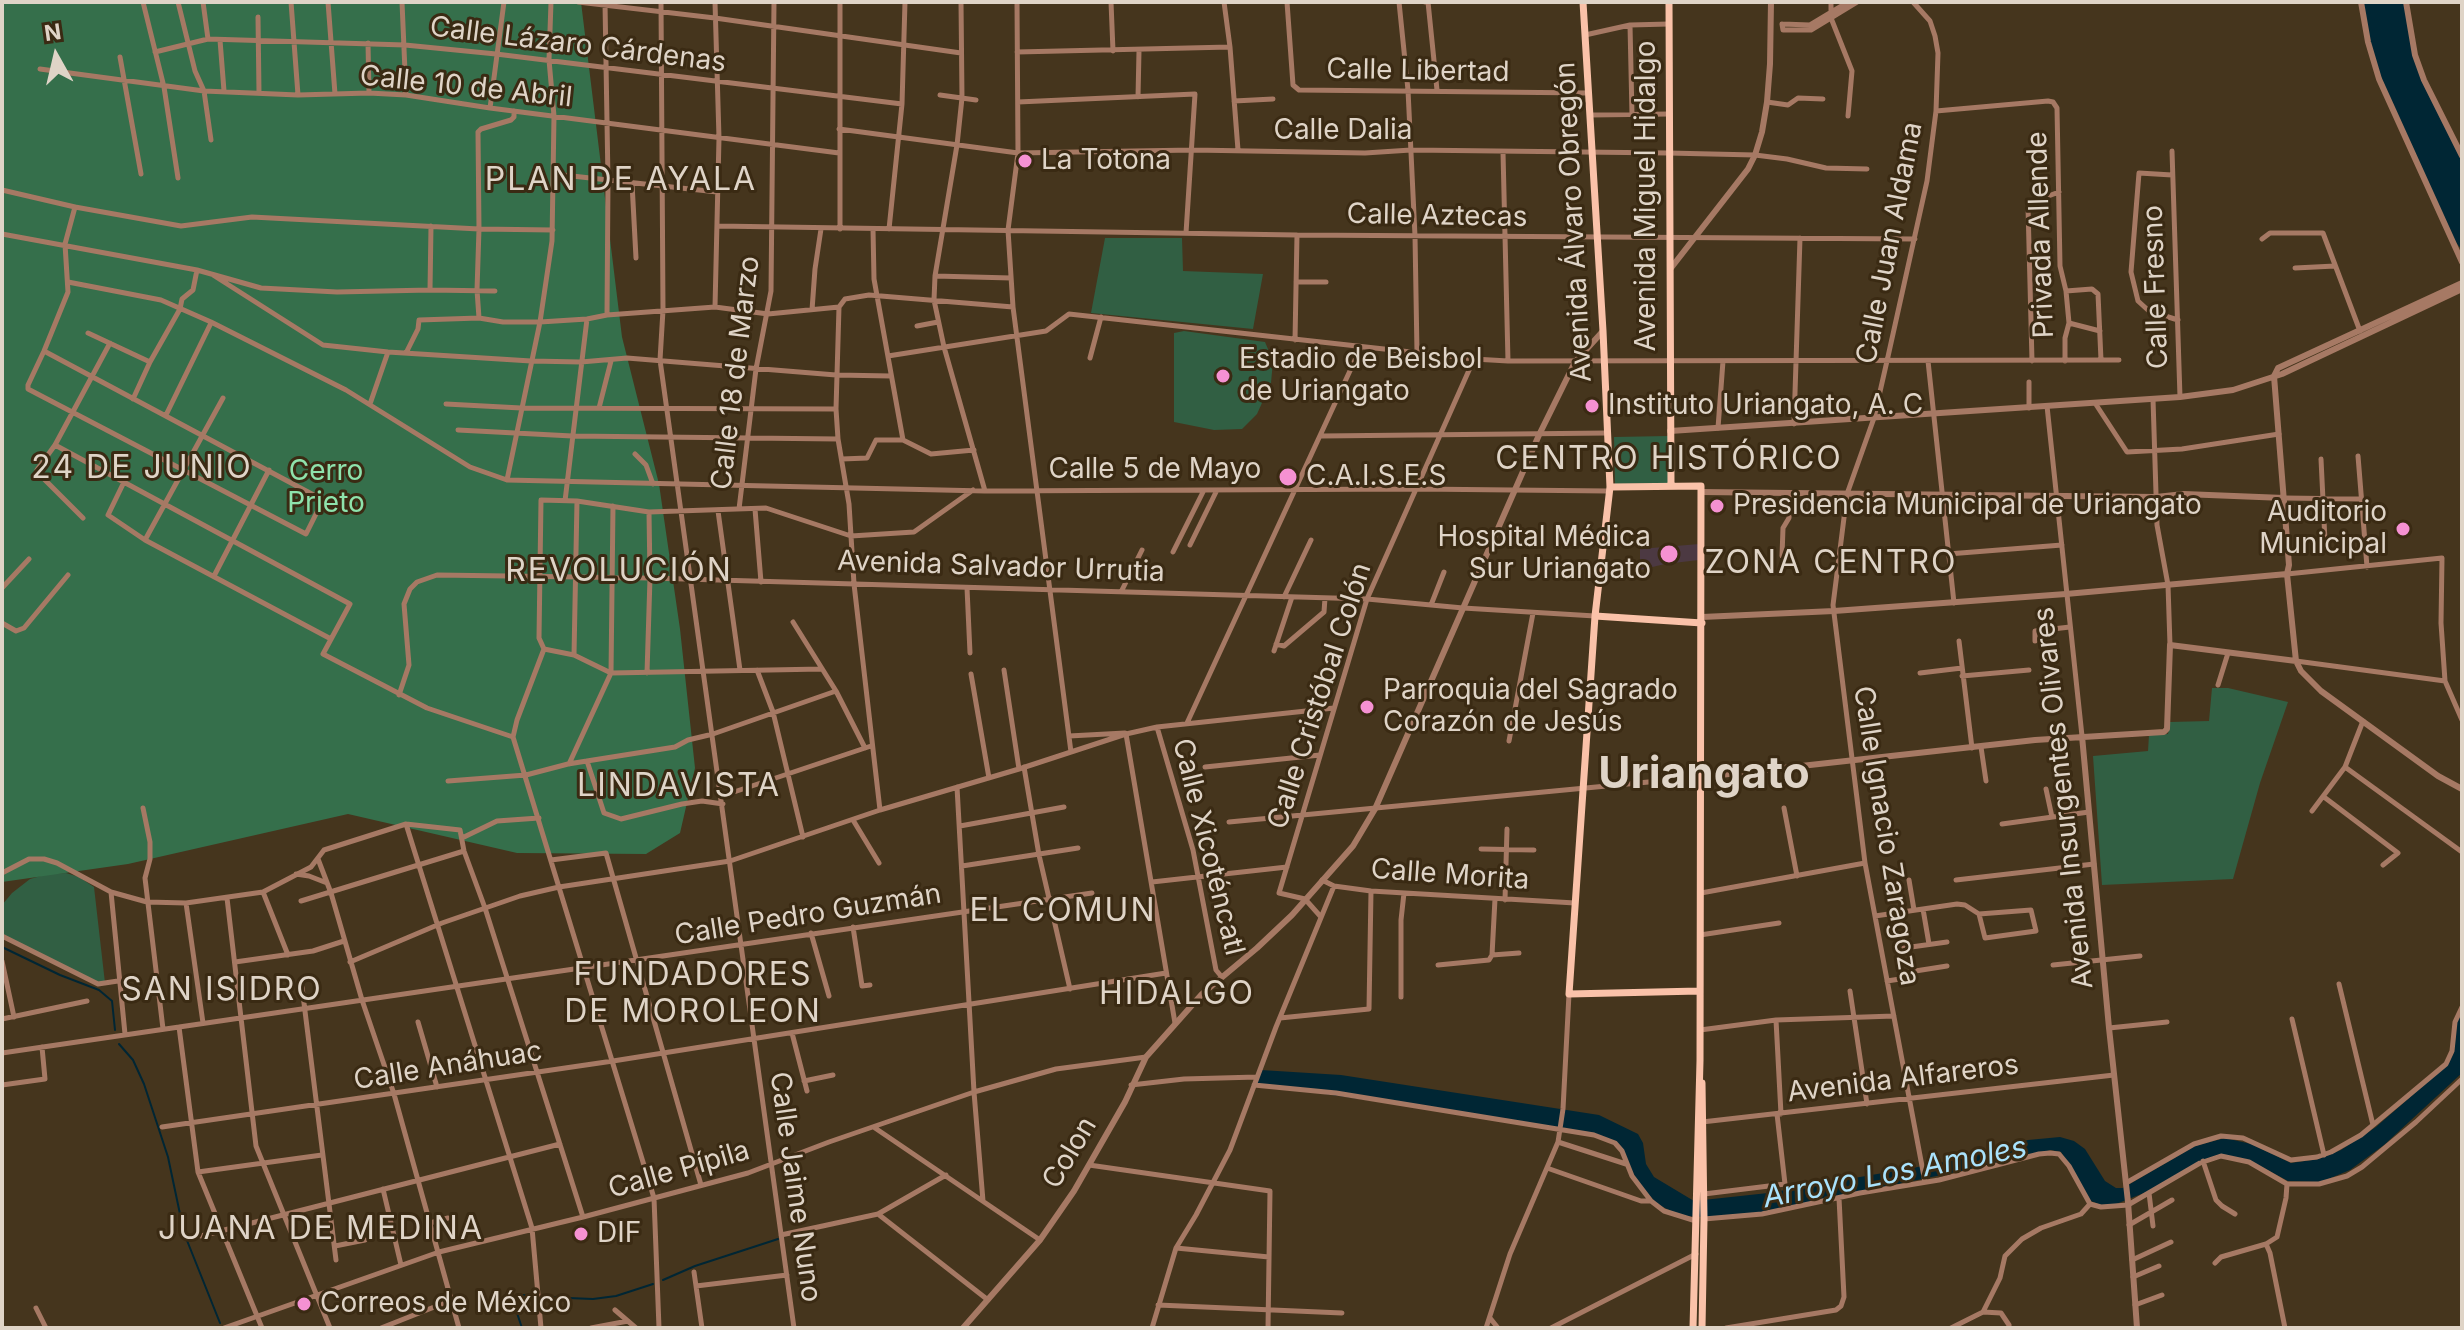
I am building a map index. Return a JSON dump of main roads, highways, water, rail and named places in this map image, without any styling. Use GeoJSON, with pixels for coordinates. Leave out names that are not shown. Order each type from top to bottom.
{"type":"FeatureCollection","features":[{"type":"Feature","properties":{"kind":"main road","name":"Avenida Álvaro Obregón"},"geometry":{"type":"LineString","coordinates":[[1583,2],[1609,433],[1609,489],[1595,616],[1569,994],[1699,991]]}},
{"type":"Feature","properties":{"kind":"main road","name":"Avenida Miguel Hidalgo"},"geometry":{"type":"LineString","coordinates":[[1669,2],[1671,485]]}},
{"type":"Feature","properties":{"kind":"main road"},"geometry":{"type":"LineString","coordinates":[[1609,489],[1671,485],[1701,489],[1699,1030],[1702,1328]]}},
{"type":"Feature","properties":{"kind":"main road","name":"Avenida Salvador Urrutia"},"geometry":{"type":"LineString","coordinates":[[1595,616],[1702,620]]}},
{"type":"Feature","properties":{"kind":"main road"},"geometry":{"type":"LineString","coordinates":[[1693,1328],[1700,1253]]}},
{"type":"Feature","properties":{"kind":"water"},"geometry":{"type":"Polygon","coordinates":[[[2362,2],[2406,2],[2416,57],[2462,161],[2462,250],[2450,235],[2377,74],[2362,2]]]}},
{"type":"Feature","properties":{"kind":"water","name":"Arroyo Los Amoles"},"geometry":{"type":"Polygon","coordinates":[[[2462,1010],[2462,1073],[2384,1145],[2350,1170],[2321,1182],[2288,1181],[2251,1161],[2220,1155],[2149,1191],[2116,1204],[2101,1205],[2091,1201],[2061,1152],[2051,1150],[1764,1212],[1681,1216],[1657,1204],[1634,1177],[1623,1151],[1595,1133],[1255,1084],[1261,1070],[1341,1075],[1599,1115],[1638,1134],[1643,1143],[1646,1164],[1654,1177],[1694,1201],[1768,1193],[1929,1165],[2028,1140],[2060,1137],[2074,1141],[2085,1149],[2105,1181],[2116,1188],[2123,1188],[2195,1146],[2225,1138],[2251,1144],[2291,1163],[2319,1159],[2341,1150],[2376,1127],[2449,1063],[2462,1010]]]}},
{"type":"Feature","properties":{"kind":"waterway"},"geometry":{"type":"LineString","coordinates":[[2,947],[99,990],[112,1001],[115,1030]]}},
{"type":"Feature","properties":{"kind":"waterway"},"geometry":{"type":"LineString","coordinates":[[119,1044],[133,1060],[144,1084],[168,1157],[184,1233],[220,1323]]}},
{"type":"Feature","properties":{"kind":"waterway"},"geometry":{"type":"LineString","coordinates":[[663,1280],[695,1266],[778,1239]]}},
{"type":"Feature","properties":{"kind":"waterway"},"geometry":{"type":"LineString","coordinates":[[543,1297],[593,1299],[616,1296],[653,1284]]}},
{"type":"Feature","properties":{"kind":"waterway"},"geometry":{"type":"LineString","coordinates":[[522,1328],[514,1304],[516,1298],[535,1296]]}},
{"type":"Feature","properties":{"kind":"place","name":"La Totona"},"geometry":{"type":"Point","coordinates":[1025,161]}},
{"type":"Feature","properties":{"kind":"place","name":"Estadio de Beisbol de Uriangato"},"geometry":{"type":"Point","coordinates":[1223,376]}},
{"type":"Feature","properties":{"kind":"place","name":"Instituto Uriangato, A. C"},"geometry":{"type":"Point","coordinates":[1592,406]}},
{"type":"Feature","properties":{"kind":"place","name":"C.A.I.S.E.S"},"geometry":{"type":"Point","coordinates":[1288,477]}},
{"type":"Feature","properties":{"kind":"place","name":"Presidencia Municipal de Uriangato"},"geometry":{"type":"Point","coordinates":[1717,506]}},
{"type":"Feature","properties":{"kind":"place","name":"Auditorio Municipal"},"geometry":{"type":"Point","coordinates":[2403,529]}},
{"type":"Feature","properties":{"kind":"place","name":"Hospital Médica Sur Uriangato"},"geometry":{"type":"Point","coordinates":[1669,554]}},
{"type":"Feature","properties":{"kind":"place","name":"Parroquia del Sagrado Corazón de Jesús"},"geometry":{"type":"Point","coordinates":[1367,707]}},
{"type":"Feature","properties":{"kind":"place","name":"DIF"},"geometry":{"type":"Point","coordinates":[581,1234]}},
{"type":"Feature","properties":{"kind":"place","name":"Correos de México"},"geometry":{"type":"Point","coordinates":[304,1304]}},
{"type":"Feature","properties":{"kind":"district","name":"PLAN DE AYALA"},"geometry":{"type":"Point","coordinates":[621,180]}},
{"type":"Feature","properties":{"kind":"district","name":"CENTRO HISTÓRICO"},"geometry":{"type":"Point","coordinates":[1669,459]}},
{"type":"Feature","properties":{"kind":"district","name":"24 DE JUNIO"},"geometry":{"type":"Point","coordinates":[142,468]}},
{"type":"Feature","properties":{"kind":"district","name":"ZONA CENTRO"},"geometry":{"type":"Point","coordinates":[1831,563]}},
{"type":"Feature","properties":{"kind":"district","name":"REVOLUCIÓN"},"geometry":{"type":"Point","coordinates":[619,571]}},
{"type":"Feature","properties":{"kind":"district","name":"Uriangato"},"geometry":{"type":"Point","coordinates":[1704,775]}},
{"type":"Feature","properties":{"kind":"district","name":"LINDAVISTA"},"geometry":{"type":"Point","coordinates":[679,786]}},
{"type":"Feature","properties":{"kind":"district","name":"EL COMUN"},"geometry":{"type":"Point","coordinates":[1063,911]}},
{"type":"Feature","properties":{"kind":"district","name":"SAN ISIDRO"},"geometry":{"type":"Point","coordinates":[222,990]}},
{"type":"Feature","properties":{"kind":"district","name":"FUNDADORES DE MOROLEON"},"geometry":{"type":"Point","coordinates":[693,994]}},
{"type":"Feature","properties":{"kind":"district","name":"HIDALGO"},"geometry":{"type":"Point","coordinates":[1177,994]}},
{"type":"Feature","properties":{"kind":"district","name":"JUANA DE MEDINA"},"geometry":{"type":"Point","coordinates":[321,1229]}},
{"type":"Feature","properties":{"kind":"park label","name":"Cerro Prieto"},"geometry":{"type":"Point","coordinates":[326,488]}}]}
